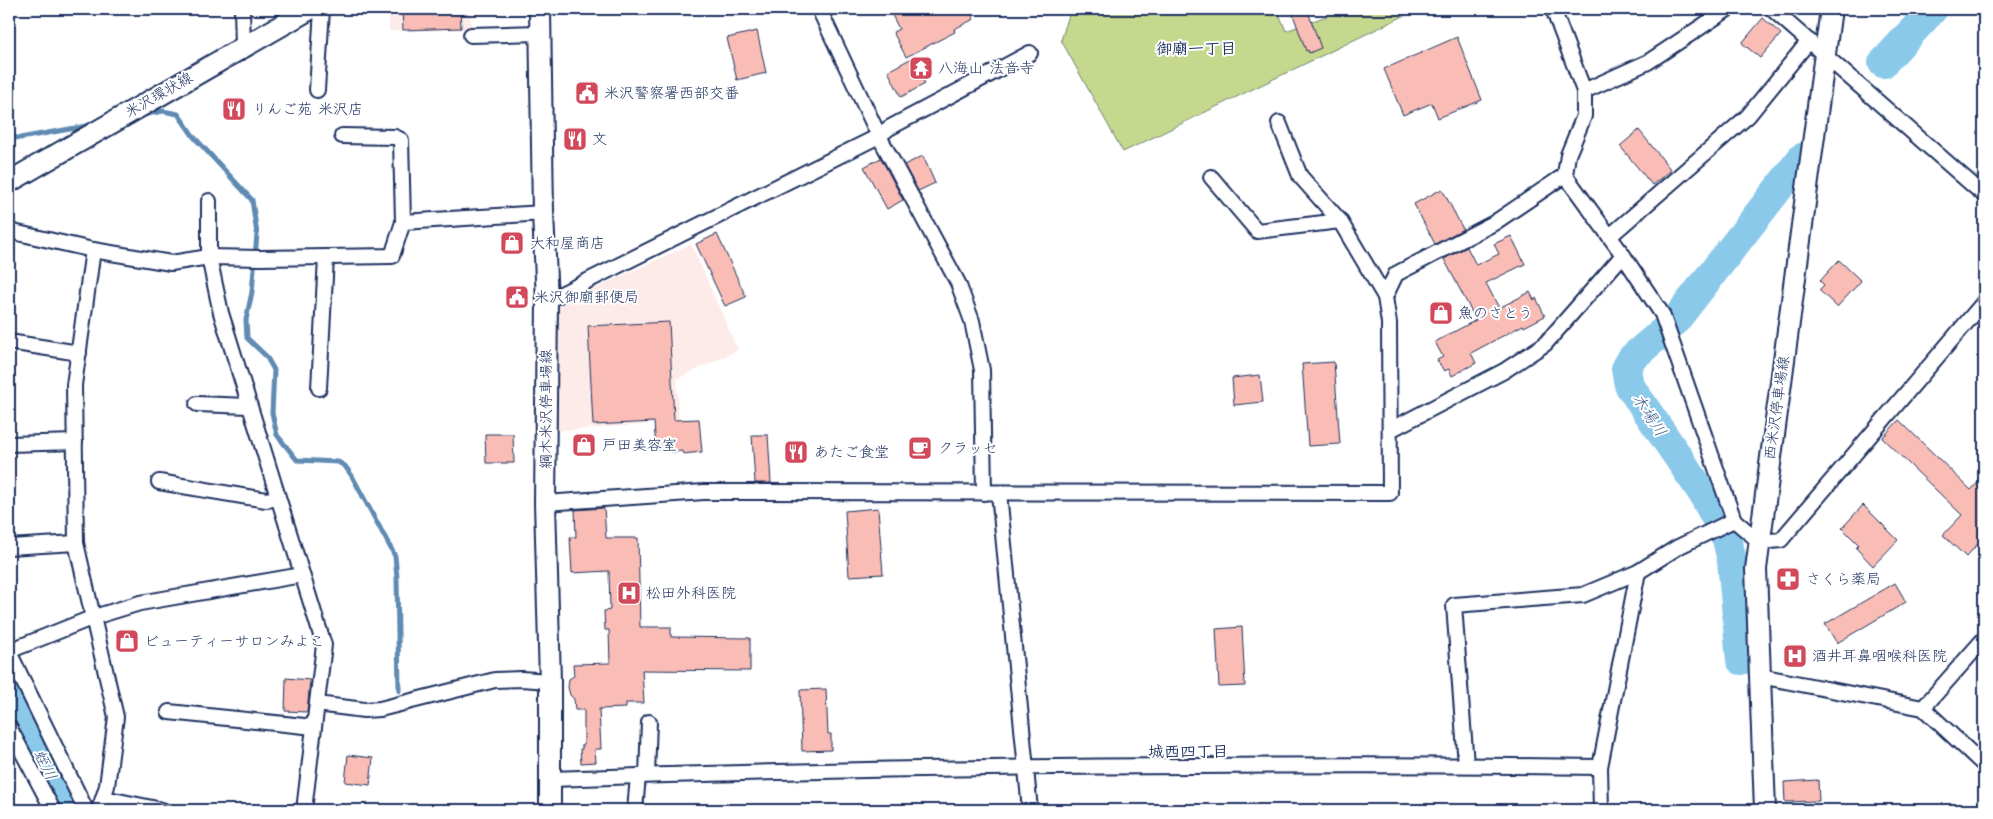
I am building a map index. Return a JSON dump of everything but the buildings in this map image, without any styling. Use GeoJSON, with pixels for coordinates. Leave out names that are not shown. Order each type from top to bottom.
{"type":"FeatureCollection","features":[{"type":"Feature","properties":{"kind":"main road","name":"米沢環状線"},"geometry":{"type":"LineString","coordinates":[[9,182],[310,9]]}},
{"type":"Feature","properties":{"kind":"main road","name":"綱木米沢停車場線"},"geometry":{"type":"LineString","coordinates":[[540,9],[543,213],[547,302],[546,503],[550,681],[550,810]]}},
{"type":"Feature","properties":{"kind":"main road","name":"西米沢停車場線"},"geometry":{"type":"LineString","coordinates":[[1765,810],[1756,568],[1831,9]]}},
{"type":"Feature","properties":{"kind":"street"},"geometry":{"type":"LineString","coordinates":[[242,9],[243,47]]}},
{"type":"Feature","properties":{"kind":"street"},"geometry":{"type":"LineString","coordinates":[[318,90],[322,9]]}},
{"type":"Feature","properties":{"kind":"street"},"geometry":{"type":"LineString","coordinates":[[820,9],[879,136],[958,284],[972,321],[982,370],[984,493]]}},
{"type":"Feature","properties":{"kind":"street"},"geometry":{"type":"LineString","coordinates":[[1553,9],[1584,91],[1584,116],[1568,155],[1565,175],[1610,236],[1662,314],[1734,521],[1760,542],[1781,540],[1984,302]]}},
{"type":"Feature","properties":{"kind":"street"},"geometry":{"type":"LineString","coordinates":[[1584,91],[1648,62],[1728,9]]}},
{"type":"Feature","properties":{"kind":"street"},"geometry":{"type":"LineString","coordinates":[[1772,9],[1984,195]]}},
{"type":"Feature","properties":{"kind":"street"},"geometry":{"type":"LineString","coordinates":[[471,35],[541,33]]}},
{"type":"Feature","properties":{"kind":"street"},"geometry":{"type":"LineString","coordinates":[[1610,236],[1748,116],[1809,41]]}},
{"type":"Feature","properties":{"kind":"street"},"geometry":{"type":"LineString","coordinates":[[547,302],[879,136],[889,128],[1030,53]]}},
{"type":"Feature","properties":{"kind":"street"},"geometry":{"type":"LineString","coordinates":[[546,503],[704,492],[1390,493],[1389,323],[1385,297],[1340,221],[1300,176],[1279,122]]}},
{"type":"Feature","properties":{"kind":"street"},"geometry":{"type":"LineString","coordinates":[[9,231],[93,250],[171,263],[210,257],[326,258],[392,256],[402,222],[401,140],[395,137],[342,136]]}},
{"type":"Feature","properties":{"kind":"street"},"geometry":{"type":"LineString","coordinates":[[1385,297],[1396,274],[1494,223],[1565,175]]}},
{"type":"Feature","properties":{"kind":"street"},"geometry":{"type":"LineString","coordinates":[[1211,177],[1257,231],[1340,221]]}},
{"type":"Feature","properties":{"kind":"street"},"geometry":{"type":"LineString","coordinates":[[209,201],[210,257],[220,313],[324,645],[304,810]]}},
{"type":"Feature","properties":{"kind":"street"},"geometry":{"type":"LineString","coordinates":[[402,222],[543,213]]}},
{"type":"Feature","properties":{"kind":"street"},"geometry":{"type":"LineString","coordinates":[[93,250],[74,385],[76,543],[116,717],[107,786],[102,804],[162,810]]}},
{"type":"Feature","properties":{"kind":"street"},"geometry":{"type":"LineString","coordinates":[[1390,430],[1504,370],[1545,344],[1623,255]]}},
{"type":"Feature","properties":{"kind":"street"},"geometry":{"type":"LineString","coordinates":[[319,388],[326,258]]}},
{"type":"Feature","properties":{"kind":"street"},"geometry":{"type":"LineString","coordinates":[[9,342],[79,353]]}},
{"type":"Feature","properties":{"kind":"street"},"geometry":{"type":"LineString","coordinates":[[197,404],[249,406]]}},
{"type":"Feature","properties":{"kind":"street"},"geometry":{"type":"LineString","coordinates":[[9,444],[75,442]]}},
{"type":"Feature","properties":{"kind":"street"},"geometry":{"type":"LineString","coordinates":[[159,482],[266,500],[278,498]]}},
{"type":"Feature","properties":{"kind":"street"},"geometry":{"type":"LineString","coordinates":[[999,493],[1030,810]]}},
{"type":"Feature","properties":{"kind":"street"},"geometry":{"type":"LineString","coordinates":[[1466,764],[1454,605],[1583,595],[1638,572],[1678,547],[1734,521]]}},
{"type":"Feature","properties":{"kind":"street"},"geometry":{"type":"LineString","coordinates":[[9,547],[76,543]]}},
{"type":"Feature","properties":{"kind":"street"},"geometry":{"type":"LineString","coordinates":[[1602,810],[1600,766],[1638,572]]}},
{"type":"Feature","properties":{"kind":"street"},"geometry":{"type":"LineString","coordinates":[[86,810],[9,651],[94,617],[140,603],[302,575]]}},
{"type":"Feature","properties":{"kind":"street"},"geometry":{"type":"LineString","coordinates":[[1923,708],[1984,639]]}},
{"type":"Feature","properties":{"kind":"street"},"geometry":{"type":"LineString","coordinates":[[1760,676],[1923,708],[1984,765]]}},
{"type":"Feature","properties":{"kind":"street"},"geometry":{"type":"LineString","coordinates":[[317,704],[364,710],[380,709],[494,680],[550,681]]}},
{"type":"Feature","properties":{"kind":"street"},"geometry":{"type":"LineString","coordinates":[[169,712],[314,727]]}},
{"type":"Feature","properties":{"kind":"street"},"geometry":{"type":"LineString","coordinates":[[635,810],[649,722]]}},
{"type":"Feature","properties":{"kind":"street"},"geometry":{"type":"LineString","coordinates":[[9,727],[53,810]]}},
{"type":"Feature","properties":{"kind":"street"},"geometry":{"type":"LineString","coordinates":[[550,779],[740,772],[1025,767],[1466,764],[1600,766]]}},
{"type":"Feature","properties":{"kind":"shaded area"},"geometry":{"type":"Polygon","coordinates":[[[389,9],[470,9],[471,29],[389,31],[389,9]]]}},
{"type":"Feature","properties":{"kind":"shaded area"},"geometry":{"type":"Polygon","coordinates":[[[691,244],[738,350],[677,379],[679,422],[555,431],[553,308],[691,244]]]}},
{"type":"Feature","properties":{"kind":"green space"},"geometry":{"type":"Polygon","coordinates":[[[1071,9],[1277,9],[1286,31],[1332,14],[1330,9],[1418,9],[1123,152],[1061,40],[1071,9]]]}},
{"type":"Feature","properties":{"kind":"waterway","name":"木場川"},"geometry":{"type":"LineString","coordinates":[[1883,63],[1933,9]]}},
{"type":"Feature","properties":{"kind":"waterway"},"geometry":{"type":"LineString","coordinates":[[142,115],[163,111],[178,114],[194,137],[252,200],[257,234],[252,292],[246,320],[247,338],[266,356],[274,370],[272,413],[277,435],[297,460],[338,462],[345,466],[395,556],[399,691]]}},
{"type":"Feature","properties":{"kind":"waterway"},"geometry":{"type":"LineString","coordinates":[[9,137],[20,138],[92,125]]}},
{"type":"Feature","properties":{"kind":"waterway","name":"木場川"},"geometry":{"type":"LineString","coordinates":[[1741,660],[1732,561],[1727,539],[1702,492],[1629,385],[1626,369],[1632,358],[1675,321],[1802,158]]}},
{"type":"Feature","properties":{"kind":"waterway","name":"蛭川"},"geometry":{"type":"LineString","coordinates":[[9,693],[67,810]]}},
{"type":"Feature","properties":{"kind":"place","name":"八海山 法音寺"},"geometry":{"type":"Point","coordinates":[921,68]}},
{"type":"Feature","properties":{"kind":"place","name":"米沢警察署西部交番"},"geometry":{"type":"Point","coordinates":[587,93]}},
{"type":"Feature","properties":{"kind":"place","name":"りんご苑 米沢店"},"geometry":{"type":"Point","coordinates":[234,109]}},
{"type":"Feature","properties":{"kind":"place","name":"文"},"geometry":{"type":"Point","coordinates":[575,139]}},
{"type":"Feature","properties":{"kind":"place","name":"大和屋商店"},"geometry":{"type":"Point","coordinates":[512,243]}},
{"type":"Feature","properties":{"kind":"place","name":"米沢御廟郵便局"},"geometry":{"type":"Point","coordinates":[517,297]}},
{"type":"Feature","properties":{"kind":"place","name":"魚のさとう"},"geometry":{"type":"Point","coordinates":[1441,313]}},
{"type":"Feature","properties":{"kind":"place","name":"戸田美容室"},"geometry":{"type":"Point","coordinates":[584,445]}},
{"type":"Feature","properties":{"kind":"place","name":"クラッセ"},"geometry":{"type":"Point","coordinates":[920,448]}},
{"type":"Feature","properties":{"kind":"place","name":"あたご食堂"},"geometry":{"type":"Point","coordinates":[796,452]}},
{"type":"Feature","properties":{"kind":"place","name":"さくら薬局"},"geometry":{"type":"Point","coordinates":[1788,579]}},
{"type":"Feature","properties":{"kind":"place","name":"松田外科医院"},"geometry":{"type":"Point","coordinates":[629,593]}},
{"type":"Feature","properties":{"kind":"place","name":"ビューティーサロンみよこ"},"geometry":{"type":"Point","coordinates":[127,641]}},
{"type":"Feature","properties":{"kind":"place","name":"酒井耳鼻咽喉科医院"},"geometry":{"type":"Point","coordinates":[1795,656]}},
{"type":"Feature","properties":{"kind":"district","name":"御廟一丁目"},"geometry":{"type":"Point","coordinates":[1196,49]}},
{"type":"Feature","properties":{"kind":"district","name":"城西四丁目"},"geometry":{"type":"Point","coordinates":[1188,752]}}]}
